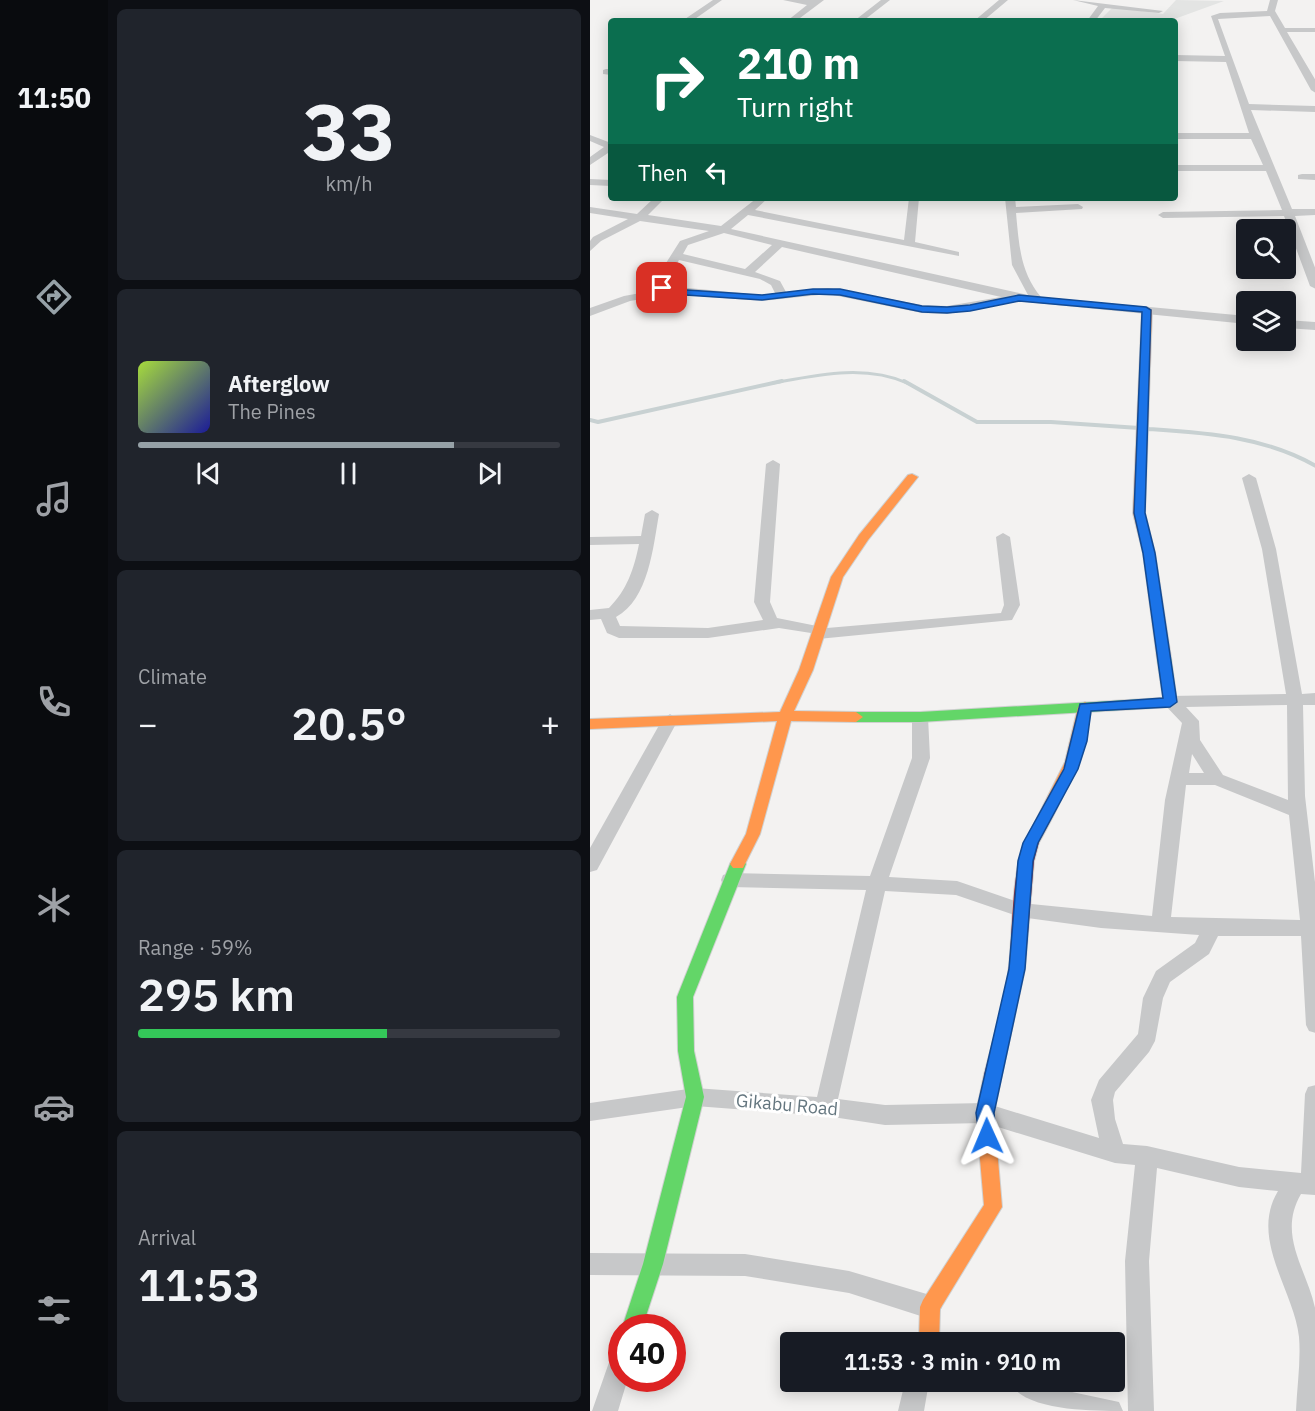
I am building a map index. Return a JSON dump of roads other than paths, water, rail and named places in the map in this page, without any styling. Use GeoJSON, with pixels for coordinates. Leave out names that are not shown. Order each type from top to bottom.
{"type":"FeatureCollection","features":[{"type":"Feature","properties":{"kind":"street"},"geometry":{"type":"LineString","coordinates":[[691,18],[718,0]]}},
{"type":"Feature","properties":{"kind":"street"},"geometry":{"type":"LineString","coordinates":[[787,0],[818,2]]}},
{"type":"Feature","properties":{"kind":"street"},"geometry":{"type":"LineString","coordinates":[[862,18],[886,0]]}},
{"type":"Feature","properties":{"kind":"street"},"geometry":{"type":"LineString","coordinates":[[982,18],[1004,0]]}},
{"type":"Feature","properties":{"kind":"street"},"geometry":{"type":"LineString","coordinates":[[1077,0],[1159,11]]}},
{"type":"Feature","properties":{"kind":"street"},"geometry":{"type":"LineString","coordinates":[[1274,0],[1271,5],[1273,13],[1316,90]]}},
{"type":"Feature","properties":{"kind":"street"},"geometry":{"type":"LineString","coordinates":[[795,18],[818,2]]}},
{"type":"Feature","properties":{"kind":"street"},"geometry":{"type":"LineString","coordinates":[[1093,18],[1103,5]]}},
{"type":"Feature","properties":{"kind":"street"},"geometry":{"type":"LineString","coordinates":[[1273,13],[1220,15],[1214,18],[1255,136],[1288,212],[1316,286]]}},
{"type":"Feature","properties":{"kind":"street"},"geometry":{"type":"LineString","coordinates":[[1282,30],[1316,30]]}},
{"type":"Feature","properties":{"kind":"street"},"geometry":{"type":"LineString","coordinates":[[1178,58],[1230,59]]}},
{"type":"Feature","properties":{"kind":"street"},"geometry":{"type":"LineString","coordinates":[[1303,68],[1316,68]]}},
{"type":"Feature","properties":{"kind":"street"},"geometry":{"type":"LineString","coordinates":[[1245,107],[1316,109]]}},
{"type":"Feature","properties":{"kind":"street"},"geometry":{"type":"LineString","coordinates":[[1178,136],[1255,136]]}},
{"type":"Feature","properties":{"kind":"street"},"geometry":{"type":"LineString","coordinates":[[590,138],[608,145]]}},
{"type":"Feature","properties":{"kind":"street"},"geometry":{"type":"LineString","coordinates":[[590,162],[608,148]]}},
{"type":"Feature","properties":{"kind":"street"},"geometry":{"type":"LineString","coordinates":[[1178,168],[1270,168]]}},
{"type":"Feature","properties":{"kind":"street"},"geometry":{"type":"LineString","coordinates":[[1302,177],[1316,177]]}},
{"type":"Feature","properties":{"kind":"street"},"geometry":{"type":"LineString","coordinates":[[590,182],[608,183]]}},
{"type":"Feature","properties":{"kind":"street"},"geometry":{"type":"LineString","coordinates":[[590,248],[597,239],[641,216],[657,201]]}},
{"type":"Feature","properties":{"kind":"street"},"geometry":{"type":"LineString","coordinates":[[670,291],[662,288],[660,282],[684,243],[723,230],[759,201]]}},
{"type":"Feature","properties":{"kind":"street"},"geometry":{"type":"LineString","coordinates":[[909,244],[914,201]]}},
{"type":"Feature","properties":{"kind":"street"},"geometry":{"type":"LineString","coordinates":[[1038,300],[1025,287],[1019,274],[1011,204],[1078,207]]}},
{"type":"Feature","properties":{"kind":"street"},"geometry":{"type":"LineString","coordinates":[[745,211],[955,254]]}},
{"type":"Feature","properties":{"kind":"street"},"geometry":{"type":"LineString","coordinates":[[1163,215],[1316,212]]}},
{"type":"Feature","properties":{"kind":"street"},"geometry":{"type":"LineString","coordinates":[[594,214],[641,216],[723,230],[1019,298],[1236,319]]}},
{"type":"Feature","properties":{"kind":"street"},"geometry":{"type":"LineString","coordinates":[[748,272],[779,244]]}},
{"type":"Feature","properties":{"kind":"street"},"geometry":{"type":"LineString","coordinates":[[676,256],[748,272],[776,283],[783,297]]}},
{"type":"Feature","properties":{"kind":"street"},"geometry":{"type":"LineString","coordinates":[[590,311],[628,298],[670,291],[744,297],[783,297],[813,291],[840,292],[922,309],[947,310],[970,308],[1019,298]]}},
{"type":"Feature","properties":{"kind":"street"},"geometry":{"type":"LineString","coordinates":[[1146,310],[1139,513],[1149,553],[1170,702],[1191,721],[1192,740],[1217,778]]}},
{"type":"Feature","properties":{"kind":"street"},"geometry":{"type":"LineString","coordinates":[[1296,325],[1316,326]]}},
{"type":"Feature","properties":{"kind":"street"},"geometry":{"type":"LineString","coordinates":[[772,624],[762,602],[773,464]]}},
{"type":"Feature","properties":{"kind":"street"},"geometry":{"type":"LineString","coordinates":[[637,1314],[653,1264],[695,1097],[686,1051],[686,997],[730,880],[753,834],[785,716],[806,670],[837,577],[863,538],[912,477]]}},
{"type":"Feature","properties":{"kind":"street"},"geometry":{"type":"LineString","coordinates":[[1248,478],[1269,549],[1295,699],[1298,811],[1313,925],[1316,1025]]}},
{"type":"Feature","properties":{"kind":"street"},"geometry":{"type":"LineString","coordinates":[[590,615],[613,614],[640,577],[652,514]]}},
{"type":"Feature","properties":{"kind":"street"},"geometry":{"type":"LineString","coordinates":[[607,614],[613,628],[619,633],[708,633],[772,624],[800,625],[819,632],[1007,617],[1012,605],[1003,537]]}},
{"type":"Feature","properties":{"kind":"street"},"geometry":{"type":"LineString","coordinates":[[590,541],[647,540]]}},
{"type":"Feature","properties":{"kind":"street"},"geometry":{"type":"LineString","coordinates":[[590,724],[785,716],[920,717],[1170,702],[1316,699]]}},
{"type":"Feature","properties":{"kind":"street"},"geometry":{"type":"LineString","coordinates":[[928,1332],[930,1307],[993,1207],[985,1113],[1017,969],[1020,910],[1031,843],[1071,769],[1080,741],[1085,707]]}},
{"type":"Feature","properties":{"kind":"street"},"geometry":{"type":"LineString","coordinates":[[826,1107],[831,1074],[877,884],[921,758],[920,717]]}},
{"type":"Feature","properties":{"kind":"street"},"geometry":{"type":"LineString","coordinates":[[590,865],[670,720]]}},
{"type":"Feature","properties":{"kind":"street"},"geometry":{"type":"LineString","coordinates":[[1161,924],[1178,779],[1191,721]]}},
{"type":"Feature","properties":{"kind":"street"},"geometry":{"type":"LineString","coordinates":[[1178,779],[1217,778],[1298,811]]}},
{"type":"Feature","properties":{"kind":"street"},"geometry":{"type":"LineString","coordinates":[[730,880],[957,888],[1020,910],[1212,928],[1313,925]]}},
{"type":"Feature","properties":{"kind":"street"},"geometry":{"type":"LineString","coordinates":[[1115,1153],[1104,1119],[1102,1100],[1106,1087],[1142,1046],[1148,1035],[1153,998],[1163,977],[1202,948],[1212,928]]}},
{"type":"Feature","properties":{"kind":"street"},"geometry":{"type":"LineString","coordinates":[[1309,1411],[1311,1336],[1284,1253],[1279,1219],[1282,1205],[1308,1184],[1316,1094]]}},
{"type":"Feature","properties":{"kind":"street","name":"Gikabu Road"},"geometry":{"type":"LineString","coordinates":[[590,1112],[695,1097],[826,1107],[885,1115],[985,1113],[1115,1153],[1146,1156],[1239,1177],[1308,1184]]}},
{"type":"Feature","properties":{"kind":"street"},"geometry":{"type":"LineString","coordinates":[[1141,1411],[1137,1261],[1146,1156]]}},
{"type":"Feature","properties":{"kind":"street"},"geometry":{"type":"LineString","coordinates":[[590,1264],[745,1265],[849,1282],[930,1307]]}},
{"type":"Feature","properties":{"kind":"street"},"geometry":{"type":"LineString","coordinates":[[605,1411],[611,1392]]}},
{"type":"Feature","properties":{"kind":"street"},"geometry":{"type":"LineString","coordinates":[[911,1411],[915,1392]]}},
{"type":"Feature","properties":{"kind":"street"},"geometry":{"type":"LineString","coordinates":[[1038,1392],[1054,1401],[1110,1411]]}},
{"type":"Feature","properties":{"kind":"waterway"},"geometry":{"type":"LineString","coordinates":[[773,383],[824,374],[858,373],[891,377],[907,383]]}},
{"type":"Feature","properties":{"kind":"waterway"},"geometry":{"type":"LineString","coordinates":[[773,383],[782,381]]}},
{"type":"Feature","properties":{"kind":"waterway"},"geometry":{"type":"LineString","coordinates":[[904,381],[977,422],[1051,422],[1139,428]]}},
{"type":"Feature","properties":{"kind":"waterway"},"geometry":{"type":"LineString","coordinates":[[590,420],[598,422],[773,383]]}},
{"type":"Feature","properties":{"kind":"waterway"},"geometry":{"type":"LineString","coordinates":[[1148,429],[1192,432],[1255,442],[1276,448],[1316,466]]}}]}
